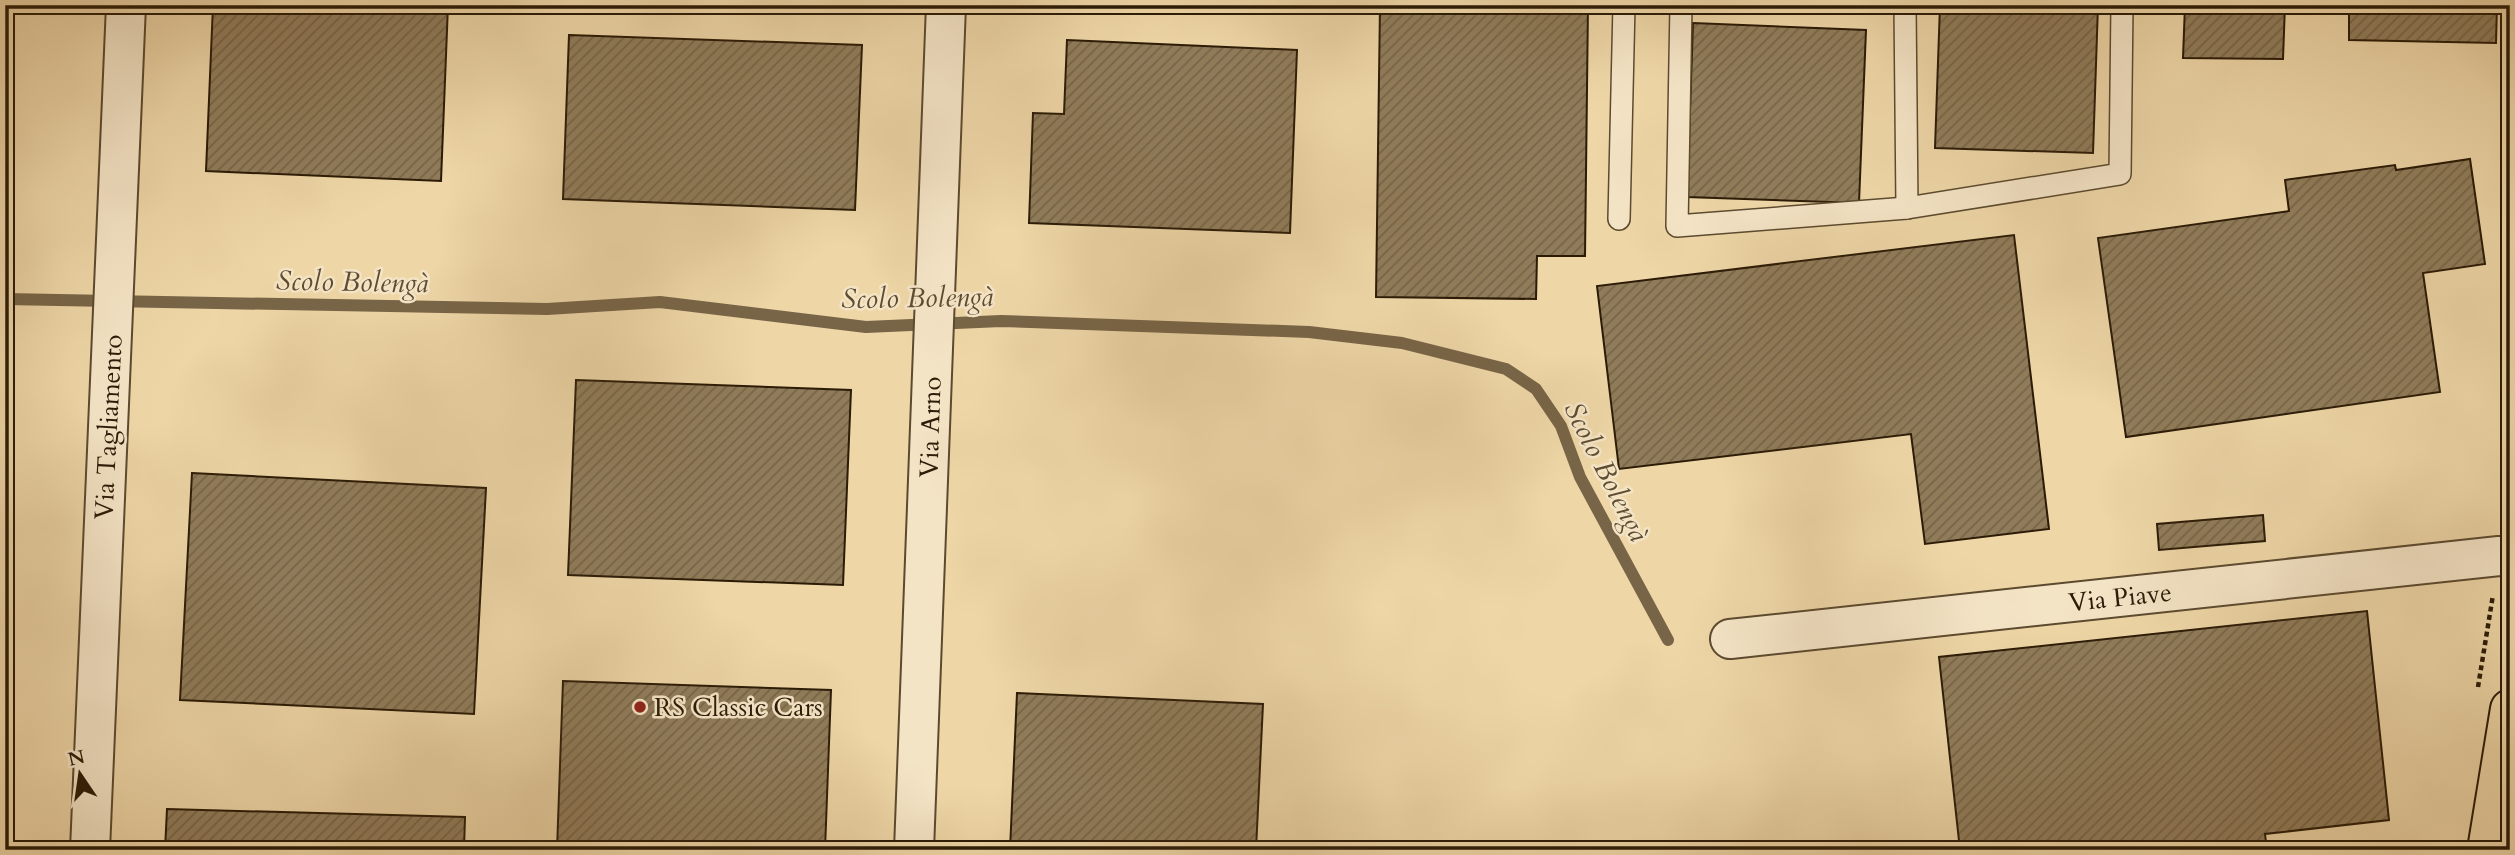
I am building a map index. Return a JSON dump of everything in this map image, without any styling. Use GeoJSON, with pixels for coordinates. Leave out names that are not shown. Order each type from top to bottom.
{"type":"FeatureCollection","features":[{"type":"Feature","properties":{"kind":"main road"},"geometry":{"type":"LineString","coordinates":[[2487,850],[2510,709]]}},
{"type":"Feature","properties":{"kind":"street","name":"Via Tagliamento"},"geometry":{"type":"LineString","coordinates":[[90,850],[104,470],[117,253],[126,5]]}},
{"type":"Feature","properties":{"kind":"street","name":"Via Arno"},"geometry":{"type":"LineString","coordinates":[[915,850],[946,5]]}},
{"type":"Feature","properties":{"kind":"street","name":"Via Piave"},"geometry":{"type":"LineString","coordinates":[[1730,639],[2505,556]]}},
{"type":"Feature","properties":{"kind":"lane"},"geometry":{"type":"LineString","coordinates":[[1619,219],[1624,5]]}},
{"type":"Feature","properties":{"kind":"lane"},"geometry":{"type":"LineString","coordinates":[[1681,5],[1677,226],[1907,208],[2120,174],[2122,5]]}},
{"type":"Feature","properties":{"kind":"lane"},"geometry":{"type":"LineString","coordinates":[[1905,5],[1907,208]]}},
{"type":"Feature","properties":{"kind":"path"},"geometry":{"type":"LineString","coordinates":[[2477,689],[2505,556],[2510,491]]}},
{"type":"Feature","properties":{"kind":"building"},"geometry":{"type":"Polygon","coordinates":[[[213,5],[448,5],[441,181],[206,171],[213,5]]]}},
{"type":"Feature","properties":{"kind":"building"},"geometry":{"type":"Polygon","coordinates":[[[1380,5],[1588,5],[1585,256],[1537,256],[1536,299],[1376,297],[1380,5]]]}},
{"type":"Feature","properties":{"kind":"building"},"geometry":{"type":"Polygon","coordinates":[[[1940,5],[2098,5],[2093,153],[1935,148],[1940,5]]]}},
{"type":"Feature","properties":{"kind":"building"},"geometry":{"type":"Polygon","coordinates":[[[2185,5],[2285,5],[2283,59],[2183,58],[2185,5]]]}},
{"type":"Feature","properties":{"kind":"building"},"geometry":{"type":"Polygon","coordinates":[[[2349,5],[2497,5],[2496,43],[2349,40],[2349,5]]]}},
{"type":"Feature","properties":{"kind":"building"},"geometry":{"type":"Polygon","coordinates":[[[1693,23],[1866,30],[1859,203],[1687,197],[1693,23]]]}},
{"type":"Feature","properties":{"kind":"building"},"geometry":{"type":"Polygon","coordinates":[[[569,35],[862,45],[855,210],[563,199],[569,35]]]}},
{"type":"Feature","properties":{"kind":"building"},"geometry":{"type":"Polygon","coordinates":[[[1067,40],[1297,50],[1290,233],[1029,223],[1033,113],[1064,114],[1067,40]]]}},
{"type":"Feature","properties":{"kind":"building"},"geometry":{"type":"Polygon","coordinates":[[[2470,159],[2485,264],[2423,273],[2440,392],[2126,437],[2098,238],[2289,211],[2285,180],[2395,165],[2396,170],[2470,159]]]}},
{"type":"Feature","properties":{"kind":"building"},"geometry":{"type":"Polygon","coordinates":[[[2014,235],[2049,529],[1925,544],[1911,434],[1619,469],[1597,286],[2014,235]]]}},
{"type":"Feature","properties":{"kind":"building"},"geometry":{"type":"Polygon","coordinates":[[[576,380],[851,390],[843,585],[568,575],[576,380]]]}},
{"type":"Feature","properties":{"kind":"building"},"geometry":{"type":"Polygon","coordinates":[[[192,473],[486,488],[474,714],[180,700],[192,473]]]}},
{"type":"Feature","properties":{"kind":"building"},"geometry":{"type":"Polygon","coordinates":[[[2263,515],[2265,541],[2159,550],[2157,524],[2263,515]]]}},
{"type":"Feature","properties":{"kind":"building"},"geometry":{"type":"Polygon","coordinates":[[[2367,611],[2389,820],[2265,834],[2267,850],[1960,850],[1939,657],[2367,611]]]}},
{"type":"Feature","properties":{"kind":"building"},"geometry":{"type":"Polygon","coordinates":[[[563,681],[831,690],[825,850],[557,850],[563,681]]]}},
{"type":"Feature","properties":{"kind":"building"},"geometry":{"type":"Polygon","coordinates":[[[1017,693],[1263,704],[1256,850],[1010,850],[1017,693]]]}},
{"type":"Feature","properties":{"kind":"building"},"geometry":{"type":"Polygon","coordinates":[[[167,809],[465,817],[464,850],[165,850],[167,809]]]}},
{"type":"Feature","properties":{"kind":"waterway","name":"Scolo Bolengà"},"geometry":{"type":"LineString","coordinates":[[5,299],[547,309],[660,302],[866,327],[1001,321],[1309,332],[1402,343],[1506,369],[1536,389],[1561,426],[1580,477],[1668,640]]}},
{"type":"Feature","properties":{"kind":"place","name":"RS Classic Cars"},"geometry":{"type":"Point","coordinates":[640,707]}}]}
